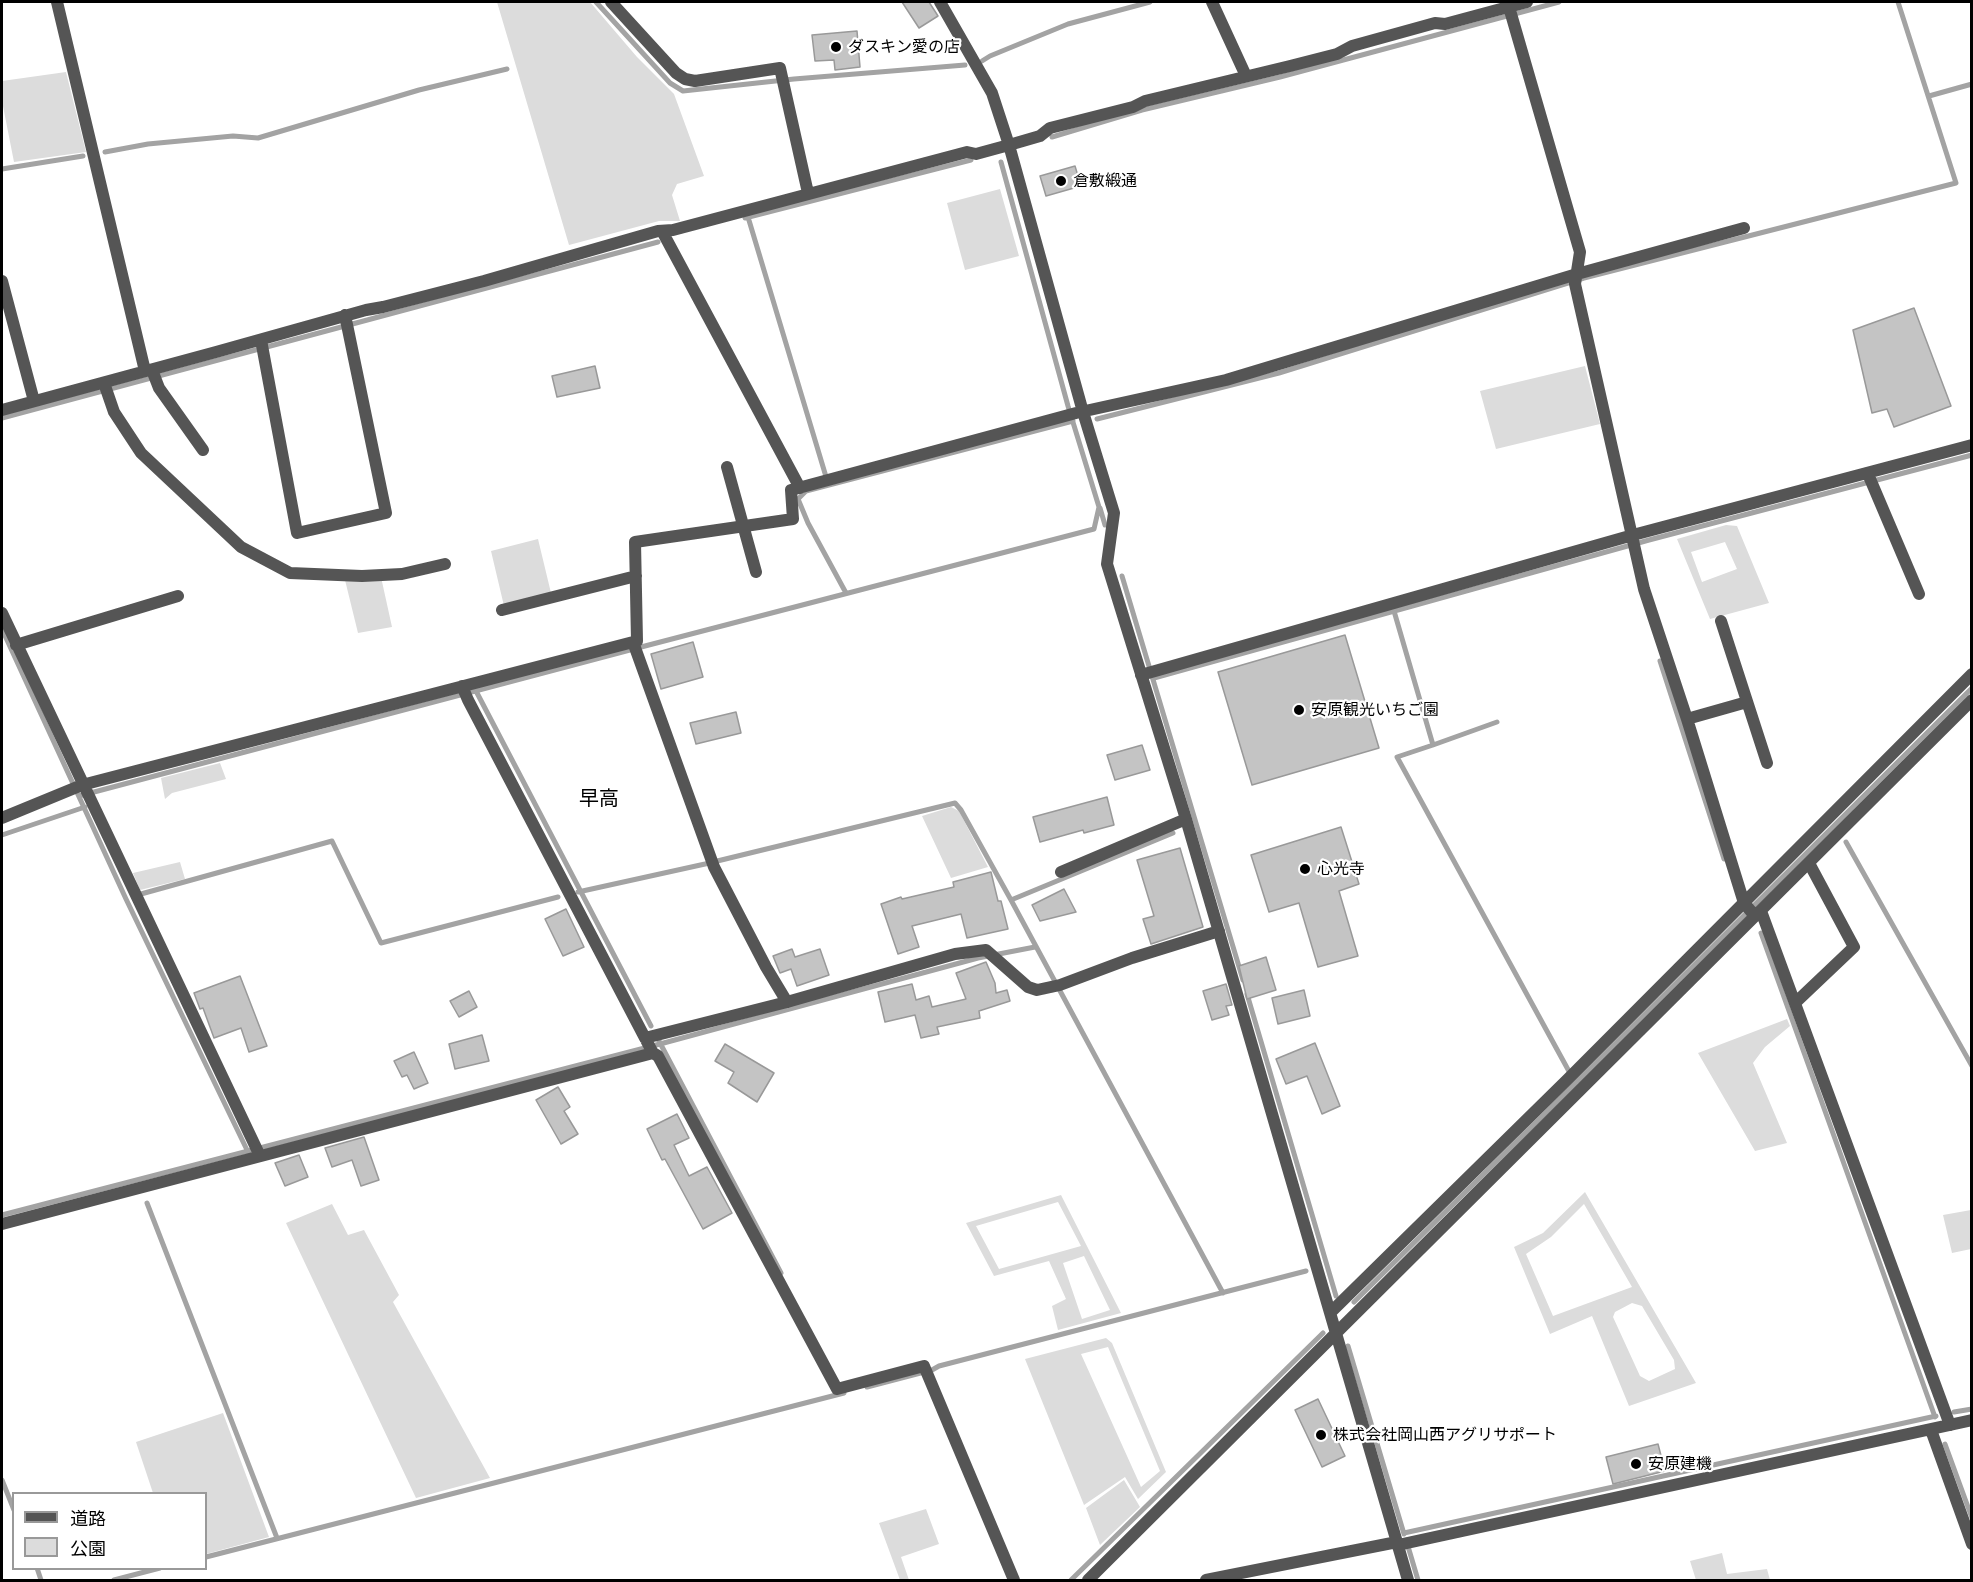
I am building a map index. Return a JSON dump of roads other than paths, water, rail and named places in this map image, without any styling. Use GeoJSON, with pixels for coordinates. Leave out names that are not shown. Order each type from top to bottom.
{"type":"FeatureCollection","features":[{"type":"Feature","properties":{"kind":"street"},"geometry":{"type":"LineString","coordinates":[[57,2],[148,370],[203,450]]}},
{"type":"Feature","properties":{"kind":"street"},"geometry":{"type":"LineString","coordinates":[[610,2],[676,74],[685,79],[695,81],[780,68],[808,193]]}},
{"type":"Feature","properties":{"kind":"street"},"geometry":{"type":"LineString","coordinates":[[940,2],[992,93],[1009,145],[1075,413],[1114,513],[1107,564],[1148,673],[1186,819],[1336,1335],[1403,1543],[1408,1581]]}},
{"type":"Feature","properties":{"kind":"street"},"geometry":{"type":"LineString","coordinates":[[1212,2],[1246,76]]}},
{"type":"Feature","properties":{"kind":"street"},"geometry":{"type":"LineString","coordinates":[[2,410],[345,315],[473,284],[662,231],[967,152],[976,154],[1040,136],[1050,128],[1133,107],[1145,101],[1337,54],[1352,46],[1435,23],[1445,24],[1510,12],[1527,2]]}},
{"type":"Feature","properties":{"kind":"street"},"geometry":{"type":"LineString","coordinates":[[1510,12],[1580,252],[1576,279],[1644,589],[1748,909],[1795,1003],[1950,1425]]}},
{"type":"Feature","properties":{"kind":"street"},"geometry":{"type":"LineString","coordinates":[[788,1002],[766,967],[712,862],[634,647],[637,641],[635,542],[793,519],[791,490],[1075,413],[1226,380],[1744,228]]}},
{"type":"Feature","properties":{"kind":"street"},"geometry":{"type":"LineString","coordinates":[[662,231],[800,488]]}},
{"type":"Feature","properties":{"kind":"street"},"geometry":{"type":"LineString","coordinates":[[2,281],[34,401]]}},
{"type":"Feature","properties":{"kind":"street"},"geometry":{"type":"LineString","coordinates":[[261,340],[297,533],[386,513],[345,315]]}},
{"type":"Feature","properties":{"kind":"street"},"geometry":{"type":"LineString","coordinates":[[104,382],[114,412],[141,453],[241,547],[251,553],[290,573],[362,576],[402,574],[445,564]]}},
{"type":"Feature","properties":{"kind":"street"},"geometry":{"type":"LineString","coordinates":[[1148,673],[1634,541],[1971,446]]}},
{"type":"Feature","properties":{"kind":"street"},"geometry":{"type":"LineString","coordinates":[[727,467],[756,573]]}},
{"type":"Feature","properties":{"kind":"street"},"geometry":{"type":"LineString","coordinates":[[1868,474],[1919,594]]}},
{"type":"Feature","properties":{"kind":"street"},"geometry":{"type":"LineString","coordinates":[[502,610],[636,576]]}},
{"type":"Feature","properties":{"kind":"street"},"geometry":{"type":"LineString","coordinates":[[16,645],[178,596]]}},
{"type":"Feature","properties":{"kind":"street"},"geometry":{"type":"LineString","coordinates":[[2,613],[81,790],[258,1150]]}},
{"type":"Feature","properties":{"kind":"street"},"geometry":{"type":"LineString","coordinates":[[1721,621],[1767,764]]}},
{"type":"Feature","properties":{"kind":"street"},"geometry":{"type":"LineString","coordinates":[[2,818],[81,790],[634,647]]}},
{"type":"Feature","properties":{"kind":"street"},"geometry":{"type":"LineString","coordinates":[[1088,1581],[1336,1335],[1748,909],[1971,674]]}},
{"type":"Feature","properties":{"kind":"street"},"geometry":{"type":"LineString","coordinates":[[465,692],[649,1046],[658,1056],[837,1389],[924,1366],[1014,1581]]}},
{"type":"Feature","properties":{"kind":"street"},"geometry":{"type":"LineString","coordinates":[[1331,1312],[1571,1076],[1748,909],[1809,863],[1971,700]]}},
{"type":"Feature","properties":{"kind":"street"},"geometry":{"type":"LineString","coordinates":[[1687,719],[1747,702]]}},
{"type":"Feature","properties":{"kind":"street"},"geometry":{"type":"LineString","coordinates":[[1061,872],[1186,819]]}},
{"type":"Feature","properties":{"kind":"street"},"geometry":{"type":"LineString","coordinates":[[1795,1003],[1854,947],[1809,863]]}},
{"type":"Feature","properties":{"kind":"street"},"geometry":{"type":"LineString","coordinates":[[2,1224],[258,1150],[649,1046],[788,1002],[955,954],[986,950],[1028,987],[1038,990],[1057,986],[1132,958],[1219,931]]}},
{"type":"Feature","properties":{"kind":"street"},"geometry":{"type":"LineString","coordinates":[[1206,1581],[1403,1543],[1971,1420]]}},
{"type":"Feature","properties":{"kind":"street"},"geometry":{"type":"LineString","coordinates":[[1931,1430],[1971,1544]]}},
{"type":"Feature","properties":{"kind":"waterway"},"geometry":{"type":"LineString","coordinates":[[596,2],[670,83],[683,91],[965,65]]}},
{"type":"Feature","properties":{"kind":"waterway"},"geometry":{"type":"LineString","coordinates":[[982,61],[1068,24],[1150,2]]}},
{"type":"Feature","properties":{"kind":"waterway"},"geometry":{"type":"LineString","coordinates":[[1052,137],[1142,110],[1280,77],[1559,2]]}},
{"type":"Feature","properties":{"kind":"waterway"},"geometry":{"type":"LineString","coordinates":[[1097,419],[1279,373],[1584,278],[1956,183],[1898,2]]}},
{"type":"Feature","properties":{"kind":"waterway"},"geometry":{"type":"LineString","coordinates":[[105,152],[148,144],[233,136],[258,138],[419,90],[507,69]]}},
{"type":"Feature","properties":{"kind":"waterway"},"geometry":{"type":"LineString","coordinates":[[1929,96],[1972,84]]}},
{"type":"Feature","properties":{"kind":"waterway"},"geometry":{"type":"LineString","coordinates":[[2,169],[83,156]]}},
{"type":"Feature","properties":{"kind":"waterway"},"geometry":{"type":"LineString","coordinates":[[745,218],[971,160]]}},
{"type":"Feature","properties":{"kind":"waterway"},"geometry":{"type":"LineString","coordinates":[[79,796],[1094,529],[1099,507],[1068,406],[1001,162]]}},
{"type":"Feature","properties":{"kind":"waterway"},"geometry":{"type":"LineString","coordinates":[[748,217],[827,480]]}},
{"type":"Feature","properties":{"kind":"waterway"},"geometry":{"type":"LineString","coordinates":[[2,418],[658,242]]}},
{"type":"Feature","properties":{"kind":"waterway"},"geometry":{"type":"LineString","coordinates":[[846,593],[808,523],[798,499],[806,491],[1073,421]]}},
{"type":"Feature","properties":{"kind":"waterway"},"geometry":{"type":"LineString","coordinates":[[1154,678],[1649,540],[1972,455]]}},
{"type":"Feature","properties":{"kind":"waterway"},"geometry":{"type":"LineString","coordinates":[[1100,508],[1105,525]]}},
{"type":"Feature","properties":{"kind":"waterway"},"geometry":{"type":"LineString","coordinates":[[1122,576],[1243,980]]}},
{"type":"Feature","properties":{"kind":"waterway"},"geometry":{"type":"LineString","coordinates":[[1394,611],[1433,745],[1397,757],[1571,1075]]}},
{"type":"Feature","properties":{"kind":"waterway"},"geometry":{"type":"LineString","coordinates":[[2,629],[126,899],[248,1152]]}},
{"type":"Feature","properties":{"kind":"waterway"},"geometry":{"type":"LineString","coordinates":[[1660,661],[1724,859]]}},
{"type":"Feature","properties":{"kind":"waterway"},"geometry":{"type":"LineString","coordinates":[[1354,1302],[1972,688]]}},
{"type":"Feature","properties":{"kind":"waterway"},"geometry":{"type":"LineString","coordinates":[[476,691],[651,1026]]}},
{"type":"Feature","properties":{"kind":"waterway"},"geometry":{"type":"LineString","coordinates":[[1433,745],[1497,722]]}},
{"type":"Feature","properties":{"kind":"waterway"},"geometry":{"type":"LineString","coordinates":[[578,892],[705,864],[955,803],[1011,900],[1223,1293]]}},
{"type":"Feature","properties":{"kind":"waterway"},"geometry":{"type":"LineString","coordinates":[[2,835],[85,807]]}},
{"type":"Feature","properties":{"kind":"waterway"},"geometry":{"type":"LineString","coordinates":[[1011,900],[1173,833]]}},
{"type":"Feature","properties":{"kind":"waterway"},"geometry":{"type":"LineString","coordinates":[[141,894],[332,841],[381,943],[558,897]]}},
{"type":"Feature","properties":{"kind":"waterway"},"geometry":{"type":"LineString","coordinates":[[1846,842],[1972,1066]]}},
{"type":"Feature","properties":{"kind":"waterway"},"geometry":{"type":"LineString","coordinates":[[1761,933],[1935,1417]]}},
{"type":"Feature","properties":{"kind":"waterway"},"geometry":{"type":"LineString","coordinates":[[2,1215],[660,1044],[978,958],[1035,947]]}},
{"type":"Feature","properties":{"kind":"waterway"},"geometry":{"type":"LineString","coordinates":[[1247,994],[1336,1296]]}},
{"type":"Feature","properties":{"kind":"waterway"},"geometry":{"type":"LineString","coordinates":[[659,1041],[781,1273]]}},
{"type":"Feature","properties":{"kind":"waterway"},"geometry":{"type":"LineString","coordinates":[[147,1203],[277,1538]]}},
{"type":"Feature","properties":{"kind":"waterway"},"geometry":{"type":"LineString","coordinates":[[867,1387],[932,1370],[939,1366],[1306,1271]]}},
{"type":"Feature","properties":{"kind":"waterway"},"geometry":{"type":"LineString","coordinates":[[1071,1580],[1323,1333]]}},
{"type":"Feature","properties":{"kind":"waterway"},"geometry":{"type":"LineString","coordinates":[[1348,1346],[1404,1534]]}},
{"type":"Feature","properties":{"kind":"waterway"},"geometry":{"type":"LineString","coordinates":[[207,1557],[844,1393]]}},
{"type":"Feature","properties":{"kind":"waterway"},"geometry":{"type":"LineString","coordinates":[[1954,1412],[1972,1409]]}},
{"type":"Feature","properties":{"kind":"waterway"},"geometry":{"type":"LineString","coordinates":[[1404,1533],[1936,1416]]}},
{"type":"Feature","properties":{"kind":"waterway"},"geometry":{"type":"LineString","coordinates":[[1945,1444],[1972,1518]]}},
{"type":"Feature","properties":{"kind":"waterway"},"geometry":{"type":"LineString","coordinates":[[2,1480],[12,1505]]}},
{"type":"Feature","properties":{"kind":"waterway"},"geometry":{"type":"LineString","coordinates":[[1407,1543],[1418,1580]]}},
{"type":"Feature","properties":{"kind":"waterway"},"geometry":{"type":"LineString","coordinates":[[38,1570],[41,1580]]}},
{"type":"Feature","properties":{"kind":"waterway"},"geometry":{"type":"LineString","coordinates":[[114,1580],[152,1570]]}},
{"type":"Feature","properties":{"kind":"place","name":"ダスキン愛の店"},"geometry":{"type":"Point","coordinates":[836,47]}},
{"type":"Feature","properties":{"kind":"place","name":"倉敷緞通"},"geometry":{"type":"Point","coordinates":[1061,181]}},
{"type":"Feature","properties":{"kind":"place","name":"安原観光いちご園"},"geometry":{"type":"Point","coordinates":[1299,710]}},
{"type":"Feature","properties":{"kind":"place","name":"心光寺"},"geometry":{"type":"Point","coordinates":[1305,869]}},
{"type":"Feature","properties":{"kind":"place","name":"株式会社岡山西アグリサポート"},"geometry":{"type":"Point","coordinates":[1321,1435]}},
{"type":"Feature","properties":{"kind":"place","name":"安原建機"},"geometry":{"type":"Point","coordinates":[1636,1464]}},
{"type":"Feature","properties":{"kind":"district","name":"早高"},"geometry":{"type":"Point","coordinates":[599,799]}}]}
